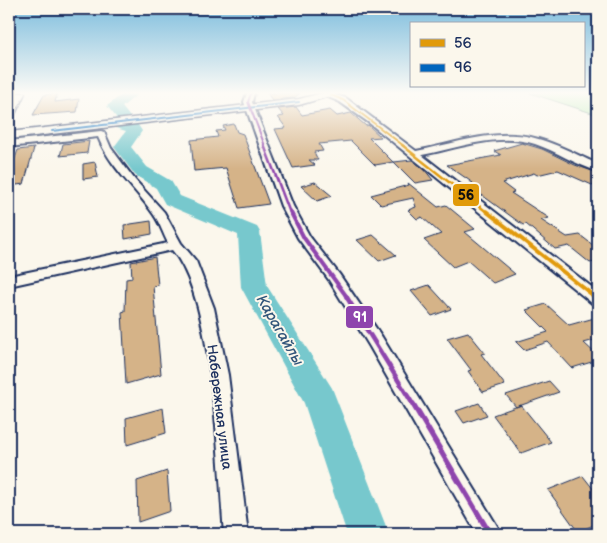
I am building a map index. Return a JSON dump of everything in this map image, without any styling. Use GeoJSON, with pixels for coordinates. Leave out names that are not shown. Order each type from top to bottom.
{"type":"FeatureCollection","features":[{"type":"Feature","properties":{"kind":"main road"},"geometry":{"type":"LineString","coordinates":[[9,136],[150,118]]}},
{"type":"Feature","properties":{"kind":"street"},"geometry":{"type":"LineString","coordinates":[[257,118],[287,206],[304,238],[334,277],[376,342],[490,534]]}},
{"type":"Feature","properties":{"kind":"street"},"geometry":{"type":"LineString","coordinates":[[368,118],[598,300]]}},
{"type":"Feature","properties":{"kind":"street","name":"Набережная улица"},"geometry":{"type":"LineString","coordinates":[[9,144],[101,134],[106,148],[131,182],[160,214],[175,245],[189,261],[206,308],[219,375],[236,534]]}},
{"type":"Feature","properties":{"kind":"street"},"geometry":{"type":"LineString","coordinates":[[414,154],[484,140],[507,137],[526,138],[598,168]]}},
{"type":"Feature","properties":{"kind":"street"},"geometry":{"type":"LineString","coordinates":[[9,281],[175,245]]}},
{"type":"Feature","properties":{"kind":"building"},"geometry":{"type":"Polygon","coordinates":[[[279,118],[357,118],[381,137],[369,138],[393,162],[375,165],[351,141],[319,144],[323,151],[314,152],[318,160],[309,160],[315,165],[293,168],[275,129],[286,128],[279,118]]]}},
{"type":"Feature","properties":{"kind":"building"},"geometry":{"type":"Polygon","coordinates":[[[234,124],[237,132],[243,134],[269,204],[239,208],[226,168],[194,171],[191,140],[218,137],[216,131],[225,130],[223,126],[234,124]]]}},
{"type":"Feature","properties":{"kind":"building"},"geometry":{"type":"Polygon","coordinates":[[[89,141],[87,153],[60,156],[63,144],[89,141]]]}},
{"type":"Feature","properties":{"kind":"building"},"geometry":{"type":"Polygon","coordinates":[[[522,143],[542,149],[575,165],[598,173],[598,182],[592,185],[558,170],[537,175],[534,173],[502,183],[514,192],[511,193],[549,218],[541,220],[567,237],[580,235],[598,249],[598,261],[590,263],[569,246],[555,249],[526,224],[523,225],[468,185],[473,183],[447,165],[501,155],[494,151],[522,143]]]}},
{"type":"Feature","properties":{"kind":"building"},"geometry":{"type":"Polygon","coordinates":[[[34,148],[24,184],[9,186],[9,169],[11,169],[18,150],[34,148]]]}},
{"type":"Feature","properties":{"kind":"building"},"geometry":{"type":"Polygon","coordinates":[[[412,160],[424,169],[433,180],[415,183],[394,162],[412,160]]]}},
{"type":"Feature","properties":{"kind":"building"},"geometry":{"type":"Polygon","coordinates":[[[95,162],[98,177],[83,179],[83,164],[95,162]]]}},
{"type":"Feature","properties":{"kind":"building"},"geometry":{"type":"Polygon","coordinates":[[[315,182],[332,196],[317,201],[301,186],[315,182]]]}},
{"type":"Feature","properties":{"kind":"building"},"geometry":{"type":"Polygon","coordinates":[[[408,183],[438,207],[446,205],[475,229],[465,232],[515,274],[493,283],[468,261],[453,267],[424,240],[441,234],[422,217],[417,219],[408,210],[416,207],[413,198],[381,205],[371,195],[409,185],[408,183]]]}},
{"type":"Feature","properties":{"kind":"building"},"geometry":{"type":"Polygon","coordinates":[[[151,221],[152,234],[125,239],[124,225],[151,221]]]}},
{"type":"Feature","properties":{"kind":"building"},"geometry":{"type":"Polygon","coordinates":[[[373,235],[396,255],[379,261],[357,240],[373,235]]]}},
{"type":"Feature","properties":{"kind":"building"},"geometry":{"type":"Polygon","coordinates":[[[155,257],[158,285],[153,286],[161,374],[126,384],[122,312],[125,311],[126,279],[132,278],[131,262],[155,257]]]}},
{"type":"Feature","properties":{"kind":"building"},"geometry":{"type":"Polygon","coordinates":[[[429,285],[451,309],[432,316],[411,291],[429,285]]]}},
{"type":"Feature","properties":{"kind":"building"},"geometry":{"type":"Polygon","coordinates":[[[546,304],[569,325],[598,317],[598,339],[584,343],[598,356],[598,360],[572,368],[548,342],[524,350],[516,342],[548,332],[526,310],[546,304]]]}},
{"type":"Feature","properties":{"kind":"building"},"geometry":{"type":"Polygon","coordinates":[[[468,332],[485,353],[481,354],[505,385],[483,392],[468,371],[471,370],[447,338],[468,332]]]}},
{"type":"Feature","properties":{"kind":"building"},"geometry":{"type":"Polygon","coordinates":[[[549,381],[559,392],[516,407],[506,395],[549,381]]]}},
{"type":"Feature","properties":{"kind":"building"},"geometry":{"type":"Polygon","coordinates":[[[479,403],[487,415],[464,423],[456,411],[479,403]]]}},
{"type":"Feature","properties":{"kind":"building"},"geometry":{"type":"Polygon","coordinates":[[[521,405],[551,442],[521,453],[493,415],[521,405]]]}},
{"type":"Feature","properties":{"kind":"building"},"geometry":{"type":"Polygon","coordinates":[[[163,408],[166,433],[127,445],[126,418],[163,408]]]}},
{"type":"Feature","properties":{"kind":"building"},"geometry":{"type":"Polygon","coordinates":[[[167,471],[170,511],[138,522],[137,481],[167,471]]]}},
{"type":"Feature","properties":{"kind":"building"},"geometry":{"type":"Polygon","coordinates":[[[583,476],[598,495],[598,523],[578,532],[548,490],[583,476]]]}},
{"type":"Feature","properties":{"kind":"waterway","name":"Карагайлы"},"geometry":{"type":"LineString","coordinates":[[123,118],[121,125],[133,128],[134,131],[122,147],[141,171],[164,185],[172,200],[249,232],[254,287],[320,399],[368,534]]}},
{"type":"Feature","properties":{"kind":"transit line","name":"96"},"geometry":{"type":"LineString","coordinates":[[52,131],[160,118]]}},
{"type":"Feature","properties":{"kind":"transit line","name":"91"},"geometry":{"type":"LineString","coordinates":[[254,118],[287,206],[304,238],[334,277],[376,342],[490,534]]}},
{"type":"Feature","properties":{"kind":"transit line","name":"56"},"geometry":{"type":"LineString","coordinates":[[369,118],[598,300]]}}]}
